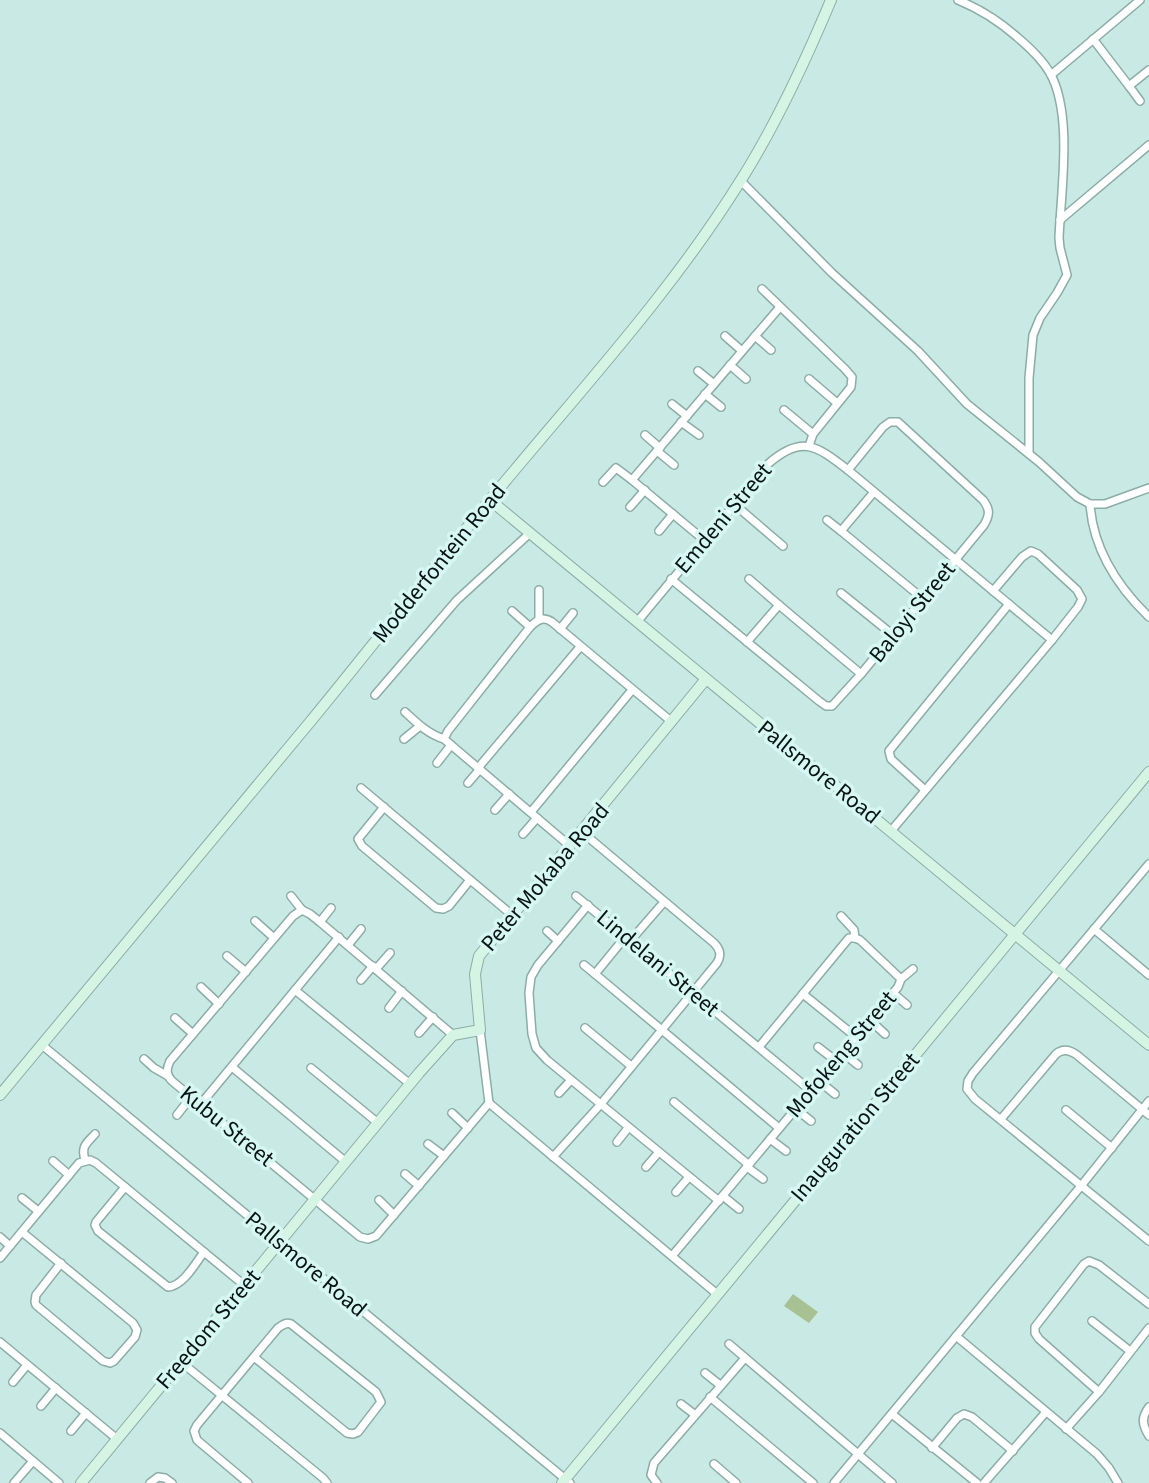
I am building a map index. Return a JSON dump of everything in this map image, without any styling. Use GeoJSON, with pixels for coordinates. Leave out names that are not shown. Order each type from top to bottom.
{"type":"FeatureCollection","features":[{"type":"Feature","properties":{"kind":"street","name":"Modderfontein Road"},"geometry":{"type":"LineString","coordinates":[[0,1096],[665,288],[740,181],[789,94],[831,0]]}},
{"type":"Feature","properties":{"kind":"street"},"geometry":{"type":"LineString","coordinates":[[1051,75],[1140,0]]}},
{"type":"Feature","properties":{"kind":"street"},"geometry":{"type":"LineString","coordinates":[[961,1],[1009,29],[1042,60],[1056,86],[1063,118],[1060,248],[1067,275],[1040,318],[1033,335],[1029,377],[1029,453]]}},
{"type":"Feature","properties":{"kind":"street"},"geometry":{"type":"LineString","coordinates":[[1093,39],[1140,101]]}},
{"type":"Feature","properties":{"kind":"street"},"geometry":{"type":"LineString","coordinates":[[1129,86],[1149,70]]}},
{"type":"Feature","properties":{"kind":"street"},"geometry":{"type":"LineString","coordinates":[[1060,220],[1149,145]]}},
{"type":"Feature","properties":{"kind":"street"},"geometry":{"type":"LineString","coordinates":[[740,181],[832,273],[911,344],[967,404],[1029,453],[1070,491],[1090,504],[1105,504],[1149,488]]}},
{"type":"Feature","properties":{"kind":"street"},"geometry":{"type":"LineString","coordinates":[[762,289],[849,373],[852,383],[813,434],[810,446],[819,449],[848,470],[1052,640]]}},
{"type":"Feature","properties":{"kind":"street"},"geometry":{"type":"LineString","coordinates":[[632,480],[780,307]]}},
{"type":"Feature","properties":{"kind":"street"},"geometry":{"type":"LineString","coordinates":[[725,336],[742,351]]}},
{"type":"Feature","properties":{"kind":"street"},"geometry":{"type":"LineString","coordinates":[[755,336],[771,350]]}},
{"type":"Feature","properties":{"kind":"street"},"geometry":{"type":"LineString","coordinates":[[730,365],[746,379]]}},
{"type":"Feature","properties":{"kind":"street"},"geometry":{"type":"LineString","coordinates":[[698,371],[713,384]]}},
{"type":"Feature","properties":{"kind":"street"},"geometry":{"type":"LineString","coordinates":[[809,379],[837,403]]}},
{"type":"Feature","properties":{"kind":"street"},"geometry":{"type":"LineString","coordinates":[[705,394],[721,407]]}},
{"type":"Feature","properties":{"kind":"street"},"geometry":{"type":"LineString","coordinates":[[672,404],[699,435]]}},
{"type":"Feature","properties":{"kind":"street"},"geometry":{"type":"LineString","coordinates":[[784,410],[813,434]]}},
{"type":"Feature","properties":{"kind":"street","name":"Baloyi Street"},"geometry":{"type":"LineString","coordinates":[[671,579],[826,706],[832,706],[989,515],[983,500],[898,422],[890,422],[883,427],[848,470]]}},
{"type":"Feature","properties":{"kind":"street"},"geometry":{"type":"LineString","coordinates":[[645,435],[674,465]]}},
{"type":"Feature","properties":{"kind":"street","name":"Emdeni Street"},"geometry":{"type":"LineString","coordinates":[[637,621],[768,464],[776,457],[799,447],[810,446]]}},
{"type":"Feature","properties":{"kind":"street"},"geometry":{"type":"LineString","coordinates":[[603,482],[616,468],[704,540]]}},
{"type":"Feature","properties":{"kind":"street"},"geometry":{"type":"LineString","coordinates":[[630,508],[645,490]]}},
{"type":"Feature","properties":{"kind":"street"},"geometry":{"type":"LineString","coordinates":[[841,531],[874,492]]}},
{"type":"Feature","properties":{"kind":"street","name":"Pallsmore Road"},"geometry":{"type":"LineString","coordinates":[[490,499],[1149,1045]]}},
{"type":"Feature","properties":{"kind":"street"},"geometry":{"type":"LineString","coordinates":[[734,504],[783,547]]}},
{"type":"Feature","properties":{"kind":"street"},"geometry":{"type":"LineString","coordinates":[[1090,504],[1095,537],[1102,555],[1125,591],[1149,617]]}},
{"type":"Feature","properties":{"kind":"street"},"geometry":{"type":"LineString","coordinates":[[659,531],[674,514]]}},
{"type":"Feature","properties":{"kind":"street"},"geometry":{"type":"LineString","coordinates":[[827,520],[922,598]]}},
{"type":"Feature","properties":{"kind":"street"},"geometry":{"type":"LineString","coordinates":[[375,695],[457,600],[530,533]]}},
{"type":"Feature","properties":{"kind":"street"},"geometry":{"type":"LineString","coordinates":[[891,831],[1052,640],[1082,599],[1077,590],[1038,554],[1031,551],[1022,557],[993,591]]}},
{"type":"Feature","properties":{"kind":"street"},"geometry":{"type":"LineString","coordinates":[[749,579],[861,674]]}},
{"type":"Feature","properties":{"kind":"street"},"geometry":{"type":"LineString","coordinates":[[539,590],[540,619]]}},
{"type":"Feature","properties":{"kind":"street"},"geometry":{"type":"LineString","coordinates":[[841,593],[892,635]]}},
{"type":"Feature","properties":{"kind":"street"},"geometry":{"type":"LineString","coordinates":[[925,790],[891,759],[889,751],[1009,604]]}},
{"type":"Feature","properties":{"kind":"street"},"geometry":{"type":"LineString","coordinates":[[747,642],[779,605]]}},
{"type":"Feature","properties":{"kind":"street"},"geometry":{"type":"LineString","coordinates":[[512,611],[530,627]]}},
{"type":"Feature","properties":{"kind":"street"},"geometry":{"type":"LineString","coordinates":[[560,629],[573,613]]}},
{"type":"Feature","properties":{"kind":"street"},"geometry":{"type":"LineString","coordinates":[[444,739],[462,712],[530,627],[540,619],[546,619],[560,629],[671,722]]}},
{"type":"Feature","properties":{"kind":"street"},"geometry":{"type":"LineString","coordinates":[[468,783],[580,647]]}},
{"type":"Feature","properties":{"kind":"street","name":"Peter Mokaba Road"},"geometry":{"type":"LineString","coordinates":[[489,1103],[475,983],[479,956],[706,679]]}},
{"type":"Feature","properties":{"kind":"street"},"geometry":{"type":"LineString","coordinates":[[523,834],[534,815],[632,690]]}},
{"type":"Feature","properties":{"kind":"street"},"geometry":{"type":"LineString","coordinates":[[405,712],[420,726],[444,739],[570,846]]}},
{"type":"Feature","properties":{"kind":"street"},"geometry":{"type":"LineString","coordinates":[[404,739],[420,726]]}},
{"type":"Feature","properties":{"kind":"street"},"geometry":{"type":"LineString","coordinates":[[438,762],[451,745]]}},
{"type":"Feature","properties":{"kind":"street","name":"Inauguration Street"},"geometry":{"type":"LineString","coordinates":[[566,1482],[1149,772]]}},
{"type":"Feature","properties":{"kind":"street"},"geometry":{"type":"LineString","coordinates":[[361,788],[512,915]]}},
{"type":"Feature","properties":{"kind":"street"},"geometry":{"type":"LineString","coordinates":[[495,810],[509,794]]}},
{"type":"Feature","properties":{"kind":"street"},"geometry":{"type":"LineString","coordinates":[[384,807],[358,839],[362,846],[436,908],[449,906],[470,880]]}},
{"type":"Feature","properties":{"kind":"street"},"geometry":{"type":"LineString","coordinates":[[553,1157],[600,1105],[717,963],[720,955],[714,943],[582,832]]}},
{"type":"Feature","properties":{"kind":"street"},"geometry":{"type":"LineString","coordinates":[[1149,864],[973,1073],[967,1089],[972,1096],[1149,1241]]}},
{"type":"Feature","properties":{"kind":"street"},"geometry":{"type":"LineString","coordinates":[[291,896],[302,911],[310,914],[339,937],[453,1035],[480,1030]]}},
{"type":"Feature","properties":{"kind":"street"},"geometry":{"type":"LineString","coordinates":[[576,896],[588,905]]}},
{"type":"Feature","properties":{"kind":"street"},"geometry":{"type":"LineString","coordinates":[[595,974],[664,902]]}},
{"type":"Feature","properties":{"kind":"street","name":"Lindelani Street"},"geometry":{"type":"LineString","coordinates":[[739,1209],[689,1177],[540,1053],[533,1042],[529,993],[531,977],[538,965],[588,905],[811,1091]]}},
{"type":"Feature","properties":{"kind":"street"},"geometry":{"type":"LineString","coordinates":[[320,922],[331,908]]}},
{"type":"Feature","properties":{"kind":"street","name":"Kubu Street"},"geometry":{"type":"LineString","coordinates":[[302,911],[293,916],[170,1061],[168,1076],[364,1238],[369,1239],[376,1236],[489,1103]]}},
{"type":"Feature","properties":{"kind":"street","name":"Mofokeng Street"},"geometry":{"type":"LineString","coordinates":[[672,1256],[898,987],[901,979],[855,938],[854,930],[841,916]]}},
{"type":"Feature","properties":{"kind":"street"},"geometry":{"type":"LineString","coordinates":[[255,921],[274,938]]}},
{"type":"Feature","properties":{"kind":"street"},"geometry":{"type":"LineString","coordinates":[[348,945],[361,929]]}},
{"type":"Feature","properties":{"kind":"street"},"geometry":{"type":"LineString","coordinates":[[1094,929],[1149,975]]}},
{"type":"Feature","properties":{"kind":"street"},"geometry":{"type":"LineString","coordinates":[[547,931],[558,941]]}},
{"type":"Feature","properties":{"kind":"street"},"geometry":{"type":"LineString","coordinates":[[200,1105],[339,937]]}},
{"type":"Feature","properties":{"kind":"street"},"geometry":{"type":"LineString","coordinates":[[759,1047],[846,941],[855,938]]}},
{"type":"Feature","properties":{"kind":"street"},"geometry":{"type":"LineString","coordinates":[[361,980],[390,953]]}},
{"type":"Feature","properties":{"kind":"street"},"geometry":{"type":"LineString","coordinates":[[227,956],[246,972]]}},
{"type":"Feature","properties":{"kind":"street"},"geometry":{"type":"LineString","coordinates":[[584,965],[779,1128]]}},
{"type":"Feature","properties":{"kind":"street"},"geometry":{"type":"LineString","coordinates":[[901,979],[913,969]]}},
{"type":"Feature","properties":{"kind":"street"},"geometry":{"type":"LineString","coordinates":[[201,987],[219,1004]]}},
{"type":"Feature","properties":{"kind":"street"},"geometry":{"type":"LineString","coordinates":[[295,990],[410,1084]]}},
{"type":"Feature","properties":{"kind":"street"},"geometry":{"type":"LineString","coordinates":[[389,1008],[402,991]]}},
{"type":"Feature","properties":{"kind":"street"},"geometry":{"type":"LineString","coordinates":[[892,993],[907,1005]]}},
{"type":"Feature","properties":{"kind":"street"},"geometry":{"type":"LineString","coordinates":[[803,994],[856,1037]]}},
{"type":"Feature","properties":{"kind":"street"},"geometry":{"type":"LineString","coordinates":[[419,1033],[433,1017]]}},
{"type":"Feature","properties":{"kind":"street"},"geometry":{"type":"LineString","coordinates":[[175,1018],[193,1034]]}},
{"type":"Feature","properties":{"kind":"street"},"geometry":{"type":"LineString","coordinates":[[870,1020],[885,1034]]}},
{"type":"Feature","properties":{"kind":"street"},"geometry":{"type":"LineString","coordinates":[[585,1028],[631,1066]]}},
{"type":"Feature","properties":{"kind":"street","name":"Freedom Street"},"geometry":{"type":"LineString","coordinates":[[80,1483],[453,1035]]}},
{"type":"Feature","properties":{"kind":"street","name":"Pallsmore Road"},"geometry":{"type":"LineString","coordinates":[[41,1045],[566,1482]]}},
{"type":"Feature","properties":{"kind":"street"},"geometry":{"type":"LineString","coordinates":[[818,1047],[835,1061]]}},
{"type":"Feature","properties":{"kind":"street"},"geometry":{"type":"LineString","coordinates":[[1001,1119],[1056,1054],[1063,1050],[1070,1050],[1077,1055],[1146,1112]]}},
{"type":"Feature","properties":{"kind":"street"},"geometry":{"type":"LineString","coordinates":[[843,1053],[858,1065]]}},
{"type":"Feature","properties":{"kind":"street"},"geometry":{"type":"LineString","coordinates":[[144,1059],[168,1076]]}},
{"type":"Feature","properties":{"kind":"street"},"geometry":{"type":"LineString","coordinates":[[232,1067],[346,1162]]}},
{"type":"Feature","properties":{"kind":"street"},"geometry":{"type":"LineString","coordinates":[[311,1068],[378,1123]]}},
{"type":"Feature","properties":{"kind":"street"},"geometry":{"type":"LineString","coordinates":[[559,1093],[571,1080]]}},
{"type":"Feature","properties":{"kind":"street"},"geometry":{"type":"LineString","coordinates":[[819,1081],[835,1094]]}},
{"type":"Feature","properties":{"kind":"street"},"geometry":{"type":"LineString","coordinates":[[177,1115],[191,1097]]}},
{"type":"Feature","properties":{"kind":"street"},"geometry":{"type":"LineString","coordinates":[[834,1483],[1112,1147],[1146,1112],[1149,1101]]}},
{"type":"Feature","properties":{"kind":"street"},"geometry":{"type":"LineString","coordinates":[[674,1102],[763,1180]]}},
{"type":"Feature","properties":{"kind":"street"},"geometry":{"type":"LineString","coordinates":[[489,1103],[718,1294]]}},
{"type":"Feature","properties":{"kind":"street"},"geometry":{"type":"LineString","coordinates":[[796,1109],[811,1121]]}},
{"type":"Feature","properties":{"kind":"street"},"geometry":{"type":"LineString","coordinates":[[1066,1110],[1112,1147]]}},
{"type":"Feature","properties":{"kind":"street"},"geometry":{"type":"LineString","coordinates":[[452,1114],[468,1128]]}},
{"type":"Feature","properties":{"kind":"street"},"geometry":{"type":"LineString","coordinates":[[617,1142],[628,1128]]}},
{"type":"Feature","properties":{"kind":"street"},"geometry":{"type":"LineString","coordinates":[[85,1160],[84,1147],[95,1134]]}},
{"type":"Feature","properties":{"kind":"street"},"geometry":{"type":"LineString","coordinates":[[770,1139],[786,1151]]}},
{"type":"Feature","properties":{"kind":"street"},"geometry":{"type":"LineString","coordinates":[[428,1144],[443,1156]]}},
{"type":"Feature","properties":{"kind":"street"},"geometry":{"type":"LineString","coordinates":[[646,1167],[659,1152]]}},
{"type":"Feature","properties":{"kind":"street"},"geometry":{"type":"LineString","coordinates":[[0,1258],[79,1163],[85,1160],[93,1161],[244,1285]]}},
{"type":"Feature","properties":{"kind":"street"},"geometry":{"type":"LineString","coordinates":[[53,1161],[69,1175]]}},
{"type":"Feature","properties":{"kind":"street"},"geometry":{"type":"LineString","coordinates":[[405,1174],[419,1186]]}},
{"type":"Feature","properties":{"kind":"street"},"geometry":{"type":"LineString","coordinates":[[676,1192],[689,1177]]}},
{"type":"Feature","properties":{"kind":"street"},"geometry":{"type":"LineString","coordinates":[[125,1187],[96,1222],[98,1231],[172,1288],[204,1252]]}},
{"type":"Feature","properties":{"kind":"street"},"geometry":{"type":"LineString","coordinates":[[22,1198],[38,1211]]}},
{"type":"Feature","properties":{"kind":"street"},"geometry":{"type":"LineString","coordinates":[[379,1200],[394,1215]]}},
{"type":"Feature","properties":{"kind":"street"},"geometry":{"type":"LineString","coordinates":[[22,1232],[61,1263],[136,1327],[135,1337],[114,1362],[103,1361],[36,1305],[36,1295],[61,1263]]}},
{"type":"Feature","properties":{"kind":"street"},"geometry":{"type":"LineString","coordinates":[[0,1237],[10,1246]]}},
{"type":"Feature","properties":{"kind":"street"},"geometry":{"type":"LineString","coordinates":[[1099,1392],[1039,1339],[1035,1334],[1035,1327],[1089,1261],[1099,1265],[1149,1304]]}},
{"type":"Feature","properties":{"kind":"street"},"geometry":{"type":"LineString","coordinates":[[1092,1321],[1130,1352]]}},
{"type":"Feature","properties":{"kind":"street"},"geometry":{"type":"LineString","coordinates":[[248,1483],[201,1444],[194,1431],[197,1425],[278,1328],[287,1323],[291,1324],[378,1396],[380,1402],[358,1432],[350,1434],[254,1357]]}},
{"type":"Feature","properties":{"kind":"street"},"geometry":{"type":"LineString","coordinates":[[1066,1429],[1149,1328]]}},
{"type":"Feature","properties":{"kind":"street"},"geometry":{"type":"LineString","coordinates":[[956,1336],[1104,1461],[1118,1483]]}},
{"type":"Feature","properties":{"kind":"street"},"geometry":{"type":"LineString","coordinates":[[0,1342],[117,1439]]}},
{"type":"Feature","properties":{"kind":"street"},"geometry":{"type":"LineString","coordinates":[[729,1343],[892,1483]]}},
{"type":"Feature","properties":{"kind":"street"},"geometry":{"type":"LineString","coordinates":[[655,1482],[651,1470],[654,1463],[745,1358]]}},
{"type":"Feature","properties":{"kind":"street"},"geometry":{"type":"LineString","coordinates":[[181,1362],[327,1483]]}},
{"type":"Feature","properties":{"kind":"street"},"geometry":{"type":"LineString","coordinates":[[13,1382],[27,1364]]}},
{"type":"Feature","properties":{"kind":"street"},"geometry":{"type":"LineString","coordinates":[[705,1373],[720,1385]]}},
{"type":"Feature","properties":{"kind":"street"},"geometry":{"type":"LineString","coordinates":[[41,1406],[56,1388]]}},
{"type":"Feature","properties":{"kind":"street"},"geometry":{"type":"LineString","coordinates":[[710,1397],[813,1483]]}},
{"type":"Feature","properties":{"kind":"street"},"geometry":{"type":"LineString","coordinates":[[681,1404],[694,1414]]}},
{"type":"Feature","properties":{"kind":"street"},"geometry":{"type":"LineString","coordinates":[[1149,1407],[1142,1419],[1149,1436]]}},
{"type":"Feature","properties":{"kind":"street"},"geometry":{"type":"LineString","coordinates":[[984,1483],[1046,1412]]}},
{"type":"Feature","properties":{"kind":"street"},"geometry":{"type":"LineString","coordinates":[[71,1431],[86,1413]]}},
{"type":"Feature","properties":{"kind":"street"},"geometry":{"type":"LineString","coordinates":[[892,1414],[977,1483]]}},
{"type":"Feature","properties":{"kind":"street"},"geometry":{"type":"LineString","coordinates":[[932,1448],[957,1418],[964,1414],[972,1417],[1013,1451]]}},
{"type":"Feature","properties":{"kind":"street"},"geometry":{"type":"LineString","coordinates":[[0,1433],[59,1483]]}},
{"type":"Feature","properties":{"kind":"street"},"geometry":{"type":"LineString","coordinates":[[14,1483],[33,1461]]}},
{"type":"Feature","properties":{"kind":"street"},"geometry":{"type":"LineString","coordinates":[[714,1464],[736,1483]]}},
{"type":"Feature","properties":{"kind":"street"},"geometry":{"type":"LineString","coordinates":[[150,1483],[158,1477],[172,1483]]}},
{"type":"Feature","properties":{"kind":"green space"},"geometry":{"type":"Polygon","coordinates":[[[793,1294],[818,1312],[809,1323],[784,1306],[793,1294]]]}}]}
